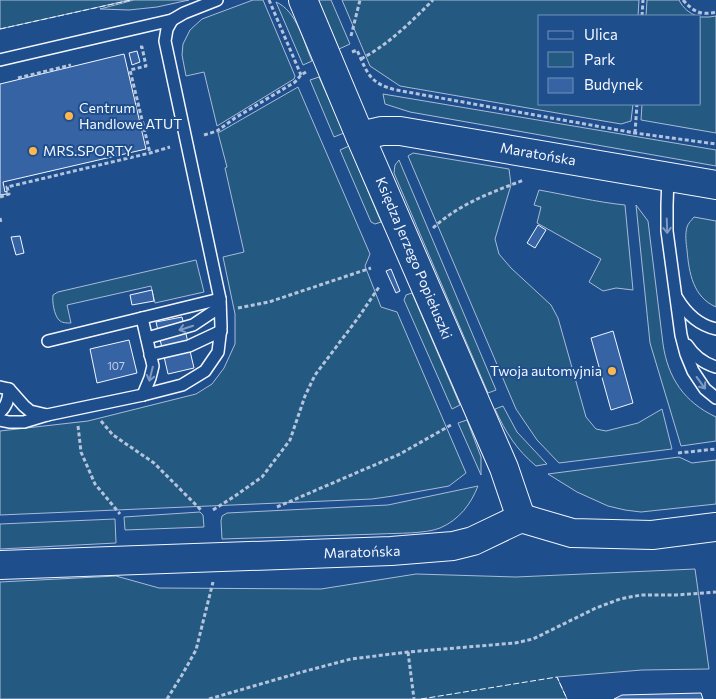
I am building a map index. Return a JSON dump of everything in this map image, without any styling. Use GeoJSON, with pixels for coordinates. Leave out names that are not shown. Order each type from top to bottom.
{"type":"FeatureCollection","features":[{"type":"Feature","properties":{"kind":"street","name":"Księdza Jerzego Popiełuszki"},"geometry":{"type":"LineString","coordinates":[[303,0],[504,468],[521,518]]}},
{"type":"Feature","properties":{"kind":"street","name":"Maratońska"},"geometry":{"type":"LineString","coordinates":[[360,136],[382,130],[400,130],[716,185]]}},
{"type":"Feature","properties":{"kind":"street","name":"Maratońska"},"geometry":{"type":"LineString","coordinates":[[0,565],[391,551],[452,546],[473,541],[521,518]]}},
{"type":"Feature","properties":{"kind":"street"},"geometry":{"type":"LineString","coordinates":[[521,518],[572,533],[652,535],[716,527]]}},
{"type":"Feature","properties":{"kind":"lane"},"geometry":{"type":"LineString","coordinates":[[0,60],[172,20],[184,13],[217,0]]}},
{"type":"Feature","properties":{"kind":"lane"},"geometry":{"type":"LineString","coordinates":[[0,420],[24,422],[47,415],[182,385],[205,371],[218,352],[221,332],[220,306],[165,41],[166,29],[172,20]]}},
{"type":"Feature","properties":{"kind":"lane"},"geometry":{"type":"LineString","coordinates":[[668,177],[667,231],[681,335],[693,372],[706,389],[716,398]]}},
{"type":"Feature","properties":{"kind":"lane"},"geometry":{"type":"LineString","coordinates":[[675,294],[684,310],[699,323],[716,329]]}},
{"type":"Feature","properties":{"kind":"lane"},"geometry":{"type":"LineString","coordinates":[[48,341],[142,318],[220,306]]}},
{"type":"Feature","properties":{"kind":"lane"},"geometry":{"type":"LineString","coordinates":[[147,338],[193,326],[220,306]]}},
{"type":"Feature","properties":{"kind":"lane"},"geometry":{"type":"LineString","coordinates":[[142,318],[153,366],[143,395]]}},
{"type":"Feature","properties":{"kind":"lane"},"geometry":{"type":"LineString","coordinates":[[150,355],[189,346],[221,332]]}},
{"type":"Feature","properties":{"kind":"lane"},"geometry":{"type":"LineString","coordinates":[[681,335],[693,354],[706,364],[716,367]]}},
{"type":"Feature","properties":{"kind":"lane"},"geometry":{"type":"LineString","coordinates":[[0,412],[9,398],[4,388]]}},
{"type":"Feature","properties":{"kind":"lane"},"geometry":{"type":"LineString","coordinates":[[4,388],[30,411],[47,415]]}},
{"type":"Feature","properties":{"kind":"path"},"geometry":{"type":"LineString","coordinates":[[0,197],[9,194],[7,187],[150,154],[217,130],[295,82],[301,75],[269,0]]}},
{"type":"Feature","properties":{"kind":"path"},"geometry":{"type":"LineString","coordinates":[[351,36],[360,0]]}},
{"type":"Feature","properties":{"kind":"path"},"geometry":{"type":"LineString","coordinates":[[361,59],[375,52],[403,30],[433,0]]}},
{"type":"Feature","properties":{"kind":"path"},"geometry":{"type":"LineString","coordinates":[[642,15],[643,0]]}},
{"type":"Feature","properties":{"kind":"path"},"geometry":{"type":"LineString","coordinates":[[683,0],[695,11],[716,12]]}},
{"type":"Feature","properties":{"kind":"path"},"geometry":{"type":"LineString","coordinates":[[132,50],[142,47],[146,66],[130,70],[150,154]]}},
{"type":"Feature","properties":{"kind":"path"},"geometry":{"type":"LineString","coordinates":[[350,53],[357,50],[370,77],[384,87],[396,90],[635,133],[716,144]]}},
{"type":"Feature","properties":{"kind":"path"},"geometry":{"type":"LineString","coordinates":[[18,78],[75,64]]}},
{"type":"Feature","properties":{"kind":"path"},"geometry":{"type":"LineString","coordinates":[[635,133],[637,105]]}},
{"type":"Feature","properties":{"kind":"path"},"geometry":{"type":"LineString","coordinates":[[433,228],[445,217],[470,203],[494,191],[526,179]]}},
{"type":"Feature","properties":{"kind":"path"},"geometry":{"type":"LineString","coordinates":[[220,306],[241,307],[269,302],[371,268]]}},
{"type":"Feature","properties":{"kind":"path"},"geometry":{"type":"LineString","coordinates":[[212,510],[262,477],[290,440],[305,396],[315,375],[379,287]]}},
{"type":"Feature","properties":{"kind":"path"},"geometry":{"type":"LineString","coordinates":[[89,407],[113,435],[154,463],[201,510]]}},
{"type":"Feature","properties":{"kind":"path"},"geometry":{"type":"LineString","coordinates":[[76,410],[81,452],[95,484],[120,514]]}},
{"type":"Feature","properties":{"kind":"path"},"geometry":{"type":"LineString","coordinates":[[277,507],[400,454],[451,425]]}},
{"type":"Feature","properties":{"kind":"path"},"geometry":{"type":"LineString","coordinates":[[678,453],[716,449]]}},
{"type":"Feature","properties":{"kind":"path"},"geometry":{"type":"LineString","coordinates":[[167,699],[196,650],[213,582]]}},
{"type":"Feature","properties":{"kind":"path"},"geometry":{"type":"LineString","coordinates":[[210,699],[351,659],[515,643],[533,639],[596,608],[620,599],[641,595],[716,592]]}},
{"type":"Feature","properties":{"kind":"path"},"geometry":{"type":"LineString","coordinates":[[408,652],[414,699]]}},
{"type":"Feature","properties":{"kind":"green space"},"geometry":{"type":"Polygon","coordinates":[[[0,0],[130,0],[0,29],[0,0]]]}},
{"type":"Feature","properties":{"kind":"green space"},"geometry":{"type":"Polygon","coordinates":[[[134,0],[189,0],[157,7],[129,10],[100,9],[134,0]]]}},
{"type":"Feature","properties":{"kind":"green space"},"geometry":{"type":"Polygon","coordinates":[[[253,0],[263,0],[295,76],[294,79],[217,126],[204,72],[186,76],[182,55],[183,44],[190,30],[202,19],[253,0]]]}},
{"type":"Feature","properties":{"kind":"green space"},"geometry":{"type":"Polygon","coordinates":[[[318,0],[331,0],[350,44],[339,49],[318,0]]]}},
{"type":"Feature","properties":{"kind":"green space"},"geometry":{"type":"Polygon","coordinates":[[[342,0],[639,0],[638,15],[538,15],[538,105],[633,105],[631,121],[621,124],[400,86],[370,66],[342,0]]]}},
{"type":"Feature","properties":{"kind":"green space"},"geometry":{"type":"Polygon","coordinates":[[[647,0],[679,0],[686,10],[695,15],[646,15],[647,0]]]}},
{"type":"Feature","properties":{"kind":"green space"},"geometry":{"type":"Polygon","coordinates":[[[276,2],[283,6],[294,19],[312,61],[303,65],[276,2]]]}},
{"type":"Feature","properties":{"kind":"green space"},"geometry":{"type":"Polygon","coordinates":[[[716,16],[716,133],[641,120],[642,105],[701,105],[701,17],[716,16]]]}},
{"type":"Feature","properties":{"kind":"green space"},"geometry":{"type":"Polygon","coordinates":[[[319,77],[344,133],[334,137],[310,80],[319,77]]]}},
{"type":"Feature","properties":{"kind":"green space"},"geometry":{"type":"Polygon","coordinates":[[[298,87],[370,254],[365,266],[381,307],[397,312],[466,473],[449,486],[372,499],[0,515],[0,431],[88,421],[196,394],[212,384],[224,368],[235,344],[235,314],[223,257],[244,252],[225,168],[227,167],[218,133],[298,87]]]}},
{"type":"Feature","properties":{"kind":"green space"},"geometry":{"type":"Polygon","coordinates":[[[383,94],[716,150],[716,166],[410,112],[385,104],[383,94]]]}},
{"type":"Feature","properties":{"kind":"green space"},"geometry":{"type":"Polygon","coordinates":[[[349,146],[381,222],[375,224],[371,222],[340,150],[349,146]]]}},
{"type":"Feature","properties":{"kind":"green space"},"geometry":{"type":"Polygon","coordinates":[[[413,153],[509,169],[511,185],[495,239],[499,254],[511,268],[551,305],[558,318],[586,417],[596,429],[606,431],[638,423],[662,409],[672,449],[559,463],[537,440],[516,409],[408,156],[413,153]]]}},
{"type":"Feature","properties":{"kind":"green space"},"geometry":{"type":"Polygon","coordinates":[[[399,160],[496,390],[488,393],[394,173],[395,165],[399,160]]]}},
{"type":"Feature","properties":{"kind":"green space"},"geometry":{"type":"Polygon","coordinates":[[[539,190],[625,205],[633,290],[616,288],[603,291],[589,282],[601,259],[537,223],[541,207],[534,205],[539,190]]]}},
{"type":"Feature","properties":{"kind":"green space"},"geometry":{"type":"Polygon","coordinates":[[[636,205],[648,221],[663,344],[669,368],[679,388],[686,396],[716,417],[716,441],[681,446],[650,343],[636,205]]]}},
{"type":"Feature","properties":{"kind":"green space"},"geometry":{"type":"Polygon","coordinates":[[[694,217],[716,221],[716,307],[708,303],[697,291],[691,276],[686,230],[694,217]]]}},
{"type":"Feature","properties":{"kind":"green space"},"geometry":{"type":"Polygon","coordinates":[[[196,260],[204,292],[155,303],[151,286],[67,305],[71,323],[61,322],[56,315],[53,295],[58,292],[196,260]]]}},
{"type":"Feature","properties":{"kind":"green space"},"geometry":{"type":"Polygon","coordinates":[[[412,293],[460,405],[452,409],[404,300],[406,295],[412,293]]]}},
{"type":"Feature","properties":{"kind":"green space"},"geometry":{"type":"Polygon","coordinates":[[[503,406],[517,432],[547,464],[536,466],[517,447],[495,409],[503,406]]]}},
{"type":"Feature","properties":{"kind":"green space"},"geometry":{"type":"Polygon","coordinates":[[[467,420],[481,457],[481,475],[458,423],[467,420]]]}},
{"type":"Feature","properties":{"kind":"green space"},"geometry":{"type":"Polygon","coordinates":[[[679,457],[692,463],[716,460],[716,504],[641,512],[625,510],[608,506],[577,492],[548,474],[679,457]]]}},
{"type":"Feature","properties":{"kind":"green space"},"geometry":{"type":"Polygon","coordinates":[[[478,486],[472,499],[459,516],[447,525],[434,530],[402,533],[222,539],[221,521],[222,516],[227,513],[388,505],[478,486]]]}},
{"type":"Feature","properties":{"kind":"green space"},"geometry":{"type":"Polygon","coordinates":[[[200,512],[203,515],[204,527],[125,530],[124,517],[200,512]]]}},
{"type":"Feature","properties":{"kind":"green space"},"geometry":{"type":"Polygon","coordinates":[[[115,519],[116,543],[0,549],[0,524],[115,519]]]}},
{"type":"Feature","properties":{"kind":"green space"},"geometry":{"type":"Polygon","coordinates":[[[695,569],[709,669],[642,670],[557,677],[567,699],[0,699],[0,582],[116,576],[159,588],[321,589],[416,574],[516,577],[695,569]]]}},
{"type":"Feature","properties":{"kind":"building"},"geometry":{"type":"Polygon","coordinates":[[[137,51],[140,62],[132,65],[129,53],[137,51]]]}},
{"type":"Feature","properties":{"kind":"building","name":"Centrum Handlowe ATUT"},"geometry":{"type":"Polygon","coordinates":[[[124,54],[146,149],[3,182],[7,194],[0,195],[0,84],[124,54]]]}},
{"type":"Feature","properties":{"kind":"building"},"geometry":{"type":"Polygon","coordinates":[[[538,225],[546,230],[535,248],[527,243],[538,225]]]}},
{"type":"Feature","properties":{"kind":"building"},"geometry":{"type":"Polygon","coordinates":[[[20,236],[24,253],[16,255],[11,237],[20,236]]]}},
{"type":"Feature","properties":{"kind":"building"},"geometry":{"type":"Polygon","coordinates":[[[391,269],[400,291],[396,293],[386,271],[391,269]]]}},
{"type":"Feature","properties":{"kind":"building"},"geometry":{"type":"Polygon","coordinates":[[[152,290],[154,301],[132,305],[130,295],[152,290]]]}},
{"type":"Feature","properties":{"kind":"building"},"geometry":{"type":"Polygon","coordinates":[[[182,317],[194,368],[168,374],[156,322],[182,317]]]}},
{"type":"Feature","properties":{"kind":"building","name":"Twoja automyjnia"},"geometry":{"type":"Polygon","coordinates":[[[613,331],[633,403],[611,410],[591,338],[613,331]]]}},
{"type":"Feature","properties":{"kind":"building"},"geometry":{"type":"Polygon","coordinates":[[[129,340],[137,373],[97,383],[90,349],[129,340]]]}},
{"type":"Feature","properties":{"kind":"building"},"geometry":{"type":"Polygon","coordinates":[[[701,693],[703,699],[614,699],[622,695],[701,693]]]}},
{"type":"Feature","properties":{"kind":"fence"},"geometry":{"type":"LineString","coordinates":[[0,29],[131,0]]}},
{"type":"Feature","properties":{"kind":"fence"},"geometry":{"type":"LineString","coordinates":[[421,699],[557,677],[567,699]]}},
{"type":"Feature","properties":{"kind":"place","name":"Centrum Handlowe ATUT"},"geometry":{"type":"Point","coordinates":[69,116]}},
{"type":"Feature","properties":{"kind":"place","name":"MRS.SPORTY"},"geometry":{"type":"Point","coordinates":[33,151]}},
{"type":"Feature","properties":{"kind":"place","name":"Twoja automyjnia"},"geometry":{"type":"Point","coordinates":[612,371]}}]}
